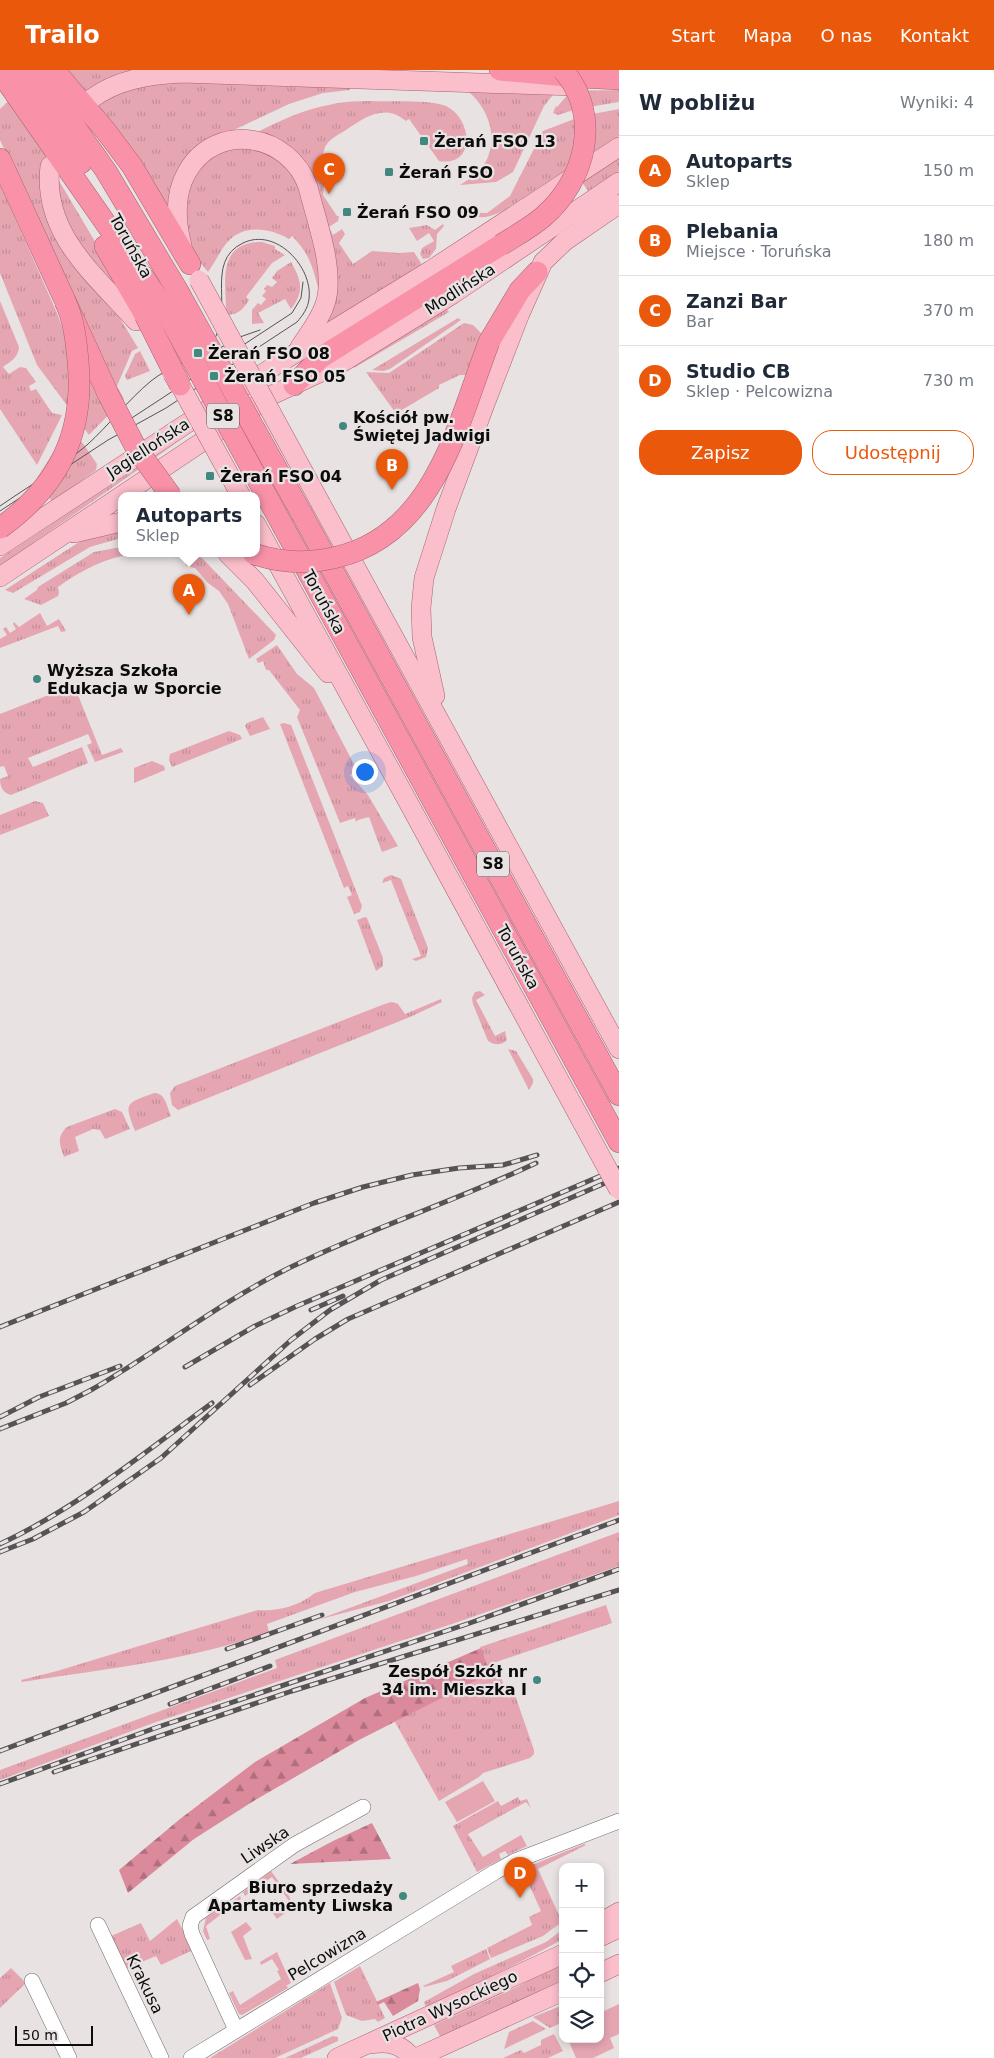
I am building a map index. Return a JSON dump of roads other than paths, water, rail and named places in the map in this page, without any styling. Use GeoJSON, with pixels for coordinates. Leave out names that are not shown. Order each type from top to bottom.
{"type":"FeatureCollection","features":[{"type":"Feature","properties":{"kind":"highway","name":"Toruńska"},"geometry":{"type":"LineString","coordinates":[[16,70],[46,90]]}},
{"type":"Feature","properties":{"kind":"highway","name":"Toruńska"},"geometry":{"type":"LineString","coordinates":[[35,70],[46,90],[106,171],[155,308],[284,528],[619,1142]]}},
{"type":"Feature","properties":{"kind":"highway"},"geometry":{"type":"LineString","coordinates":[[500,70],[578,78],[619,79]]}},
{"type":"Feature","properties":{"kind":"highway"},"geometry":{"type":"LineString","coordinates":[[294,384],[310,367],[332,350],[526,230],[559,201],[575,178],[580,165],[586,131],[583,107],[579,96],[563,70]]}},
{"type":"Feature","properties":{"kind":"highway"},"geometry":{"type":"LineString","coordinates":[[0,72],[46,90],[105,130],[132,166],[194,272]]}},
{"type":"Feature","properties":{"kind":"highway"},"geometry":{"type":"LineString","coordinates":[[46,90],[155,308],[180,385]]}},
{"type":"Feature","properties":{"kind":"highway"},"geometry":{"type":"LineString","coordinates":[[0,158],[125,429],[148,466],[169,492]]}},
{"type":"Feature","properties":{"kind":"highway"},"geometry":{"type":"LineString","coordinates":[[260,540],[291,561],[331,559],[355,552],[372,544],[387,535],[406,518],[428,490],[440,468],[489,342],[520,290],[538,272]]}},
{"type":"Feature","properties":{"kind":"highway"},"geometry":{"type":"LineString","coordinates":[[0,528],[31,502],[47,484],[60,464],[73,433],[79,403],[79,373],[74,329],[66,301]]}},
{"type":"Feature","properties":{"kind":"highway","name":"Toruńska"},"geometry":{"type":"LineString","coordinates":[[155,308],[303,516],[619,1095]]}},
{"type":"Feature","properties":{"kind":"main road"},"geometry":{"type":"LineString","coordinates":[[91,99],[110,87],[126,81],[182,73],[413,82],[591,86],[619,84]]}},
{"type":"Feature","properties":{"kind":"main road"},"geometry":{"type":"LineString","coordinates":[[297,352],[323,311],[327,297],[329,274],[306,181],[295,162],[285,153],[268,144],[238,140],[213,147],[202,154],[191,166],[179,193],[177,218],[182,246],[194,272],[619,1049]]}},
{"type":"Feature","properties":{"kind":"main road","name":"Modlińska"},"geometry":{"type":"LineString","coordinates":[[297,352],[431,270],[619,147]]}},
{"type":"Feature","properties":{"kind":"main road"},"geometry":{"type":"LineString","coordinates":[[50,166],[50,201],[62,232],[86,267],[155,308]]}},
{"type":"Feature","properties":{"kind":"main road","name":"Modlińska"},"geometry":{"type":"LineString","coordinates":[[294,384],[343,362],[447,298],[619,182]]}},
{"type":"Feature","properties":{"kind":"main road"},"geometry":{"type":"LineString","coordinates":[[459,756],[441,716],[427,669],[422,637],[421,608],[424,578],[446,509],[485,404],[538,272],[544,262],[565,241],[619,204]]}},
{"type":"Feature","properties":{"kind":"main road","name":"Jagiellońska"},"geometry":{"type":"LineString","coordinates":[[0,546],[112,471],[297,352]]}},
{"type":"Feature","properties":{"kind":"main road","name":"Jagiellońska"},"geometry":{"type":"LineString","coordinates":[[127,492],[272,395],[294,384]]}},
{"type":"Feature","properties":{"kind":"main road"},"geometry":{"type":"LineString","coordinates":[[180,385],[239,492]]}},
{"type":"Feature","properties":{"kind":"main road","name":"Jagiellońska"},"geometry":{"type":"LineString","coordinates":[[0,577],[118,498]]}},
{"type":"Feature","properties":{"kind":"main road"},"geometry":{"type":"LineString","coordinates":[[52,542],[82,530],[118,523]]}},
{"type":"Feature","properties":{"kind":"main road","name":"Toruńska"},"geometry":{"type":"LineString","coordinates":[[260,541],[322,656],[372,735],[619,1190]]}},
{"type":"Feature","properties":{"kind":"main road"},"geometry":{"type":"LineString","coordinates":[[231,557],[322,656]]}},
{"type":"Feature","properties":{"kind":"main road"},"geometry":{"type":"LineString","coordinates":[[604,1921],[619,1912]]}},
{"type":"Feature","properties":{"kind":"main road"},"geometry":{"type":"LineString","coordinates":[[604,1935],[619,1928]]}},
{"type":"Feature","properties":{"kind":"main road","name":"Piotra Wysockiego"},"geometry":{"type":"LineString","coordinates":[[337,2058],[559,1956]]}},
{"type":"Feature","properties":{"kind":"main road"},"geometry":{"type":"LineString","coordinates":[[604,1971],[619,1964]]}},
{"type":"Feature","properties":{"kind":"main road"},"geometry":{"type":"LineString","coordinates":[[604,1980],[619,1977]]}},
{"type":"Feature","properties":{"kind":"main road","name":"Piotra Wysockiego"},"geometry":{"type":"LineString","coordinates":[[409,2056],[559,1993]]}},
{"type":"Feature","properties":{"kind":"main road"},"geometry":{"type":"LineString","coordinates":[[361,2047],[386,2042],[409,2056],[412,2033],[427,2017]]}},
{"type":"Feature","properties":{"kind":"street","name":"Liwska"},"geometry":{"type":"LineString","coordinates":[[236,2030],[192,1934],[190,1926],[193,1917],[294,1845],[364,1807]]}},
{"type":"Feature","properties":{"kind":"street","name":"Pelcowizna"},"geometry":{"type":"LineString","coordinates":[[191,2058],[514,1861],[619,1821]]}},
{"type":"Feature","properties":{"kind":"street","name":"Krakusa"},"geometry":{"type":"LineString","coordinates":[[98,1925],[161,2058]]}},
{"type":"Feature","properties":{"kind":"street"},"geometry":{"type":"LineString","coordinates":[[32,1981],[69,2058]]}},
{"type":"Feature","properties":{"kind":"tram line"},"geometry":{"type":"LineString","coordinates":[[0,506],[87,445],[151,381],[198,354],[212,342],[219,330],[222,275],[225,262],[231,252],[243,243],[255,240],[268,240],[290,253],[299,263],[309,287],[309,299],[305,311],[297,322],[166,408],[108,440],[0,511]]}},
{"type":"Feature","properties":{"kind":"tram line"},"geometry":{"type":"LineString","coordinates":[[115,429],[292,313],[301,298],[303,282]]}},
{"type":"Feature","properties":{"kind":"tram line"},"geometry":{"type":"LineString","coordinates":[[200,360],[237,338],[260,330]]}},
{"type":"Feature","properties":{"kind":"railway"},"geometry":{"type":"LineString","coordinates":[[0,1327],[314,1203],[363,1187],[412,1175],[459,1168],[503,1165],[537,1155]]}},
{"type":"Feature","properties":{"kind":"railway"},"geometry":{"type":"LineString","coordinates":[[0,1429],[66,1403],[91,1390],[240,1295],[291,1267],[536,1163]]}},
{"type":"Feature","properties":{"kind":"railway"},"geometry":{"type":"LineString","coordinates":[[185,1367],[255,1326],[297,1306],[619,1168]]}},
{"type":"Feature","properties":{"kind":"railway"},"geometry":{"type":"LineString","coordinates":[[0,1552],[33,1539],[84,1512],[161,1458],[291,1340],[330,1310],[381,1280],[619,1177]]}},
{"type":"Feature","properties":{"kind":"railway"},"geometry":{"type":"LineString","coordinates":[[250,1385],[315,1339],[348,1319],[619,1202]]}},
{"type":"Feature","properties":{"kind":"railway"},"geometry":{"type":"LineString","coordinates":[[311,1310],[343,1296]]}},
{"type":"Feature","properties":{"kind":"railway"},"geometry":{"type":"LineString","coordinates":[[0,1417],[39,1397],[120,1366]]}},
{"type":"Feature","properties":{"kind":"railway"},"geometry":{"type":"LineString","coordinates":[[0,1544],[28,1530],[83,1497],[212,1403]]}},
{"type":"Feature","properties":{"kind":"railway"},"geometry":{"type":"LineString","coordinates":[[0,1751],[619,1520]]}},
{"type":"Feature","properties":{"kind":"railway"},"geometry":{"type":"LineString","coordinates":[[0,1784],[158,1727],[470,1623],[619,1569]]}},
{"type":"Feature","properties":{"kind":"railway"},"geometry":{"type":"LineString","coordinates":[[54,1772],[292,1691],[619,1590]]}},
{"type":"Feature","properties":{"kind":"railway"},"geometry":{"type":"LineString","coordinates":[[227,1649],[322,1615]]}},
{"type":"Feature","properties":{"kind":"railway"},"geometry":{"type":"LineString","coordinates":[[170,1704],[270,1666]]}},
{"type":"Feature","properties":{"kind":"place","name":"Żerań FSO 13"},"geometry":{"type":"Point","coordinates":[424,141]}},
{"type":"Feature","properties":{"kind":"place","name":"Żerań FSO"},"geometry":{"type":"Point","coordinates":[389,172]}},
{"type":"Feature","properties":{"kind":"place","name":"Zanzi Bar"},"geometry":{"type":"Point","coordinates":[329,194]}},
{"type":"Feature","properties":{"kind":"place","name":"Żerań FSO 09"},"geometry":{"type":"Point","coordinates":[347,212]}},
{"type":"Feature","properties":{"kind":"place","name":"Żerań FSO 08"},"geometry":{"type":"Point","coordinates":[198,353]}},
{"type":"Feature","properties":{"kind":"place","name":"Żerań FSO 05"},"geometry":{"type":"Point","coordinates":[214,376]}},
{"type":"Feature","properties":{"kind":"place","name":"Kościół pw. Świętej Jadwigi"},"geometry":{"type":"Point","coordinates":[343,426]}},
{"type":"Feature","properties":{"kind":"place","name":"Żerań FSO 04"},"geometry":{"type":"Point","coordinates":[210,476]}},
{"type":"Feature","properties":{"kind":"place","name":"Plebania"},"geometry":{"type":"Point","coordinates":[392,490]}},
{"type":"Feature","properties":{"kind":"place","name":"Autoparts"},"geometry":{"type":"Point","coordinates":[189,615]}},
{"type":"Feature","properties":{"kind":"place","name":"Wyższa Szkoła Edukacja w Sporcie"},"geometry":{"type":"Point","coordinates":[37,679]}},
{"type":"Feature","properties":{"kind":"place","name":"Zespół Szkół nr 34 im. Mieszka I"},"geometry":{"type":"Point","coordinates":[537,1680]}},
{"type":"Feature","properties":{"kind":"place","name":"Biuro sprzedaży Apartamenty Liwska"},"geometry":{"type":"Point","coordinates":[403,1896]}},
{"type":"Feature","properties":{"kind":"place","name":"Studio CB"},"geometry":{"type":"Point","coordinates":[520,1898]}}]}
